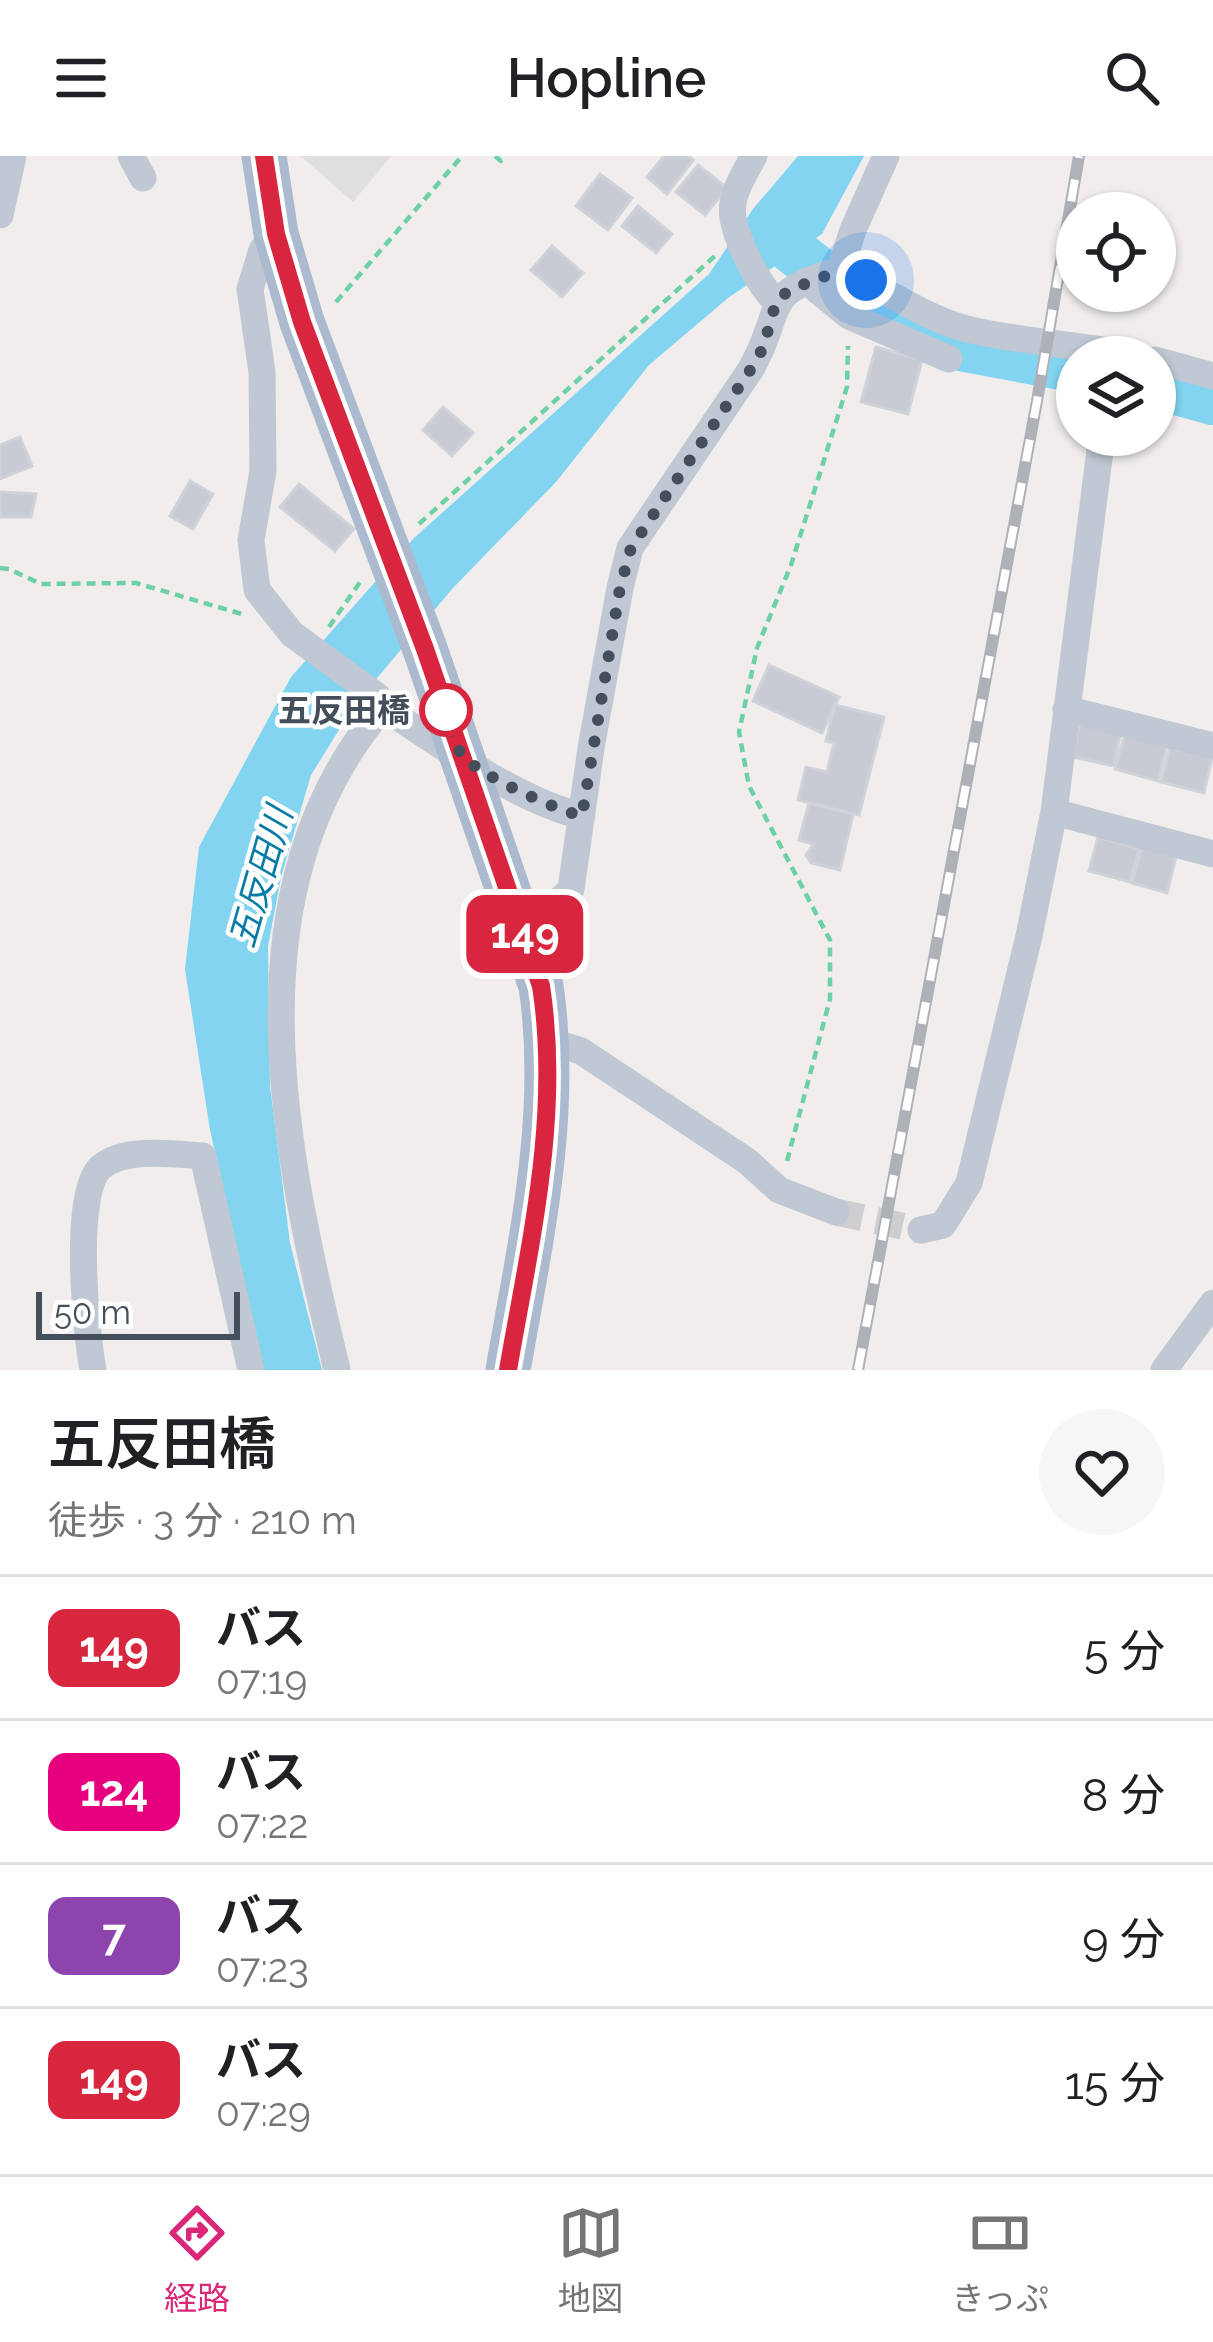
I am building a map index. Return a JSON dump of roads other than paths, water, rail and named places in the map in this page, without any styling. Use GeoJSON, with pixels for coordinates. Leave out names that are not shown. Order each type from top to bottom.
{"type":"FeatureCollection","features":[{"type":"Feature","properties":{"kind":"main road"},"geometry":{"type":"LineString","coordinates":[[264,156],[276,234],[308,334],[425,649],[541,986],[549,1041],[546,1141],[508,1370]]}},
{"type":"Feature","properties":{"kind":"street"},"geometry":{"type":"LineString","coordinates":[[0,215],[13,156]]}},
{"type":"Feature","properties":{"kind":"street"},"geometry":{"type":"LineString","coordinates":[[522,925],[543,918],[571,889],[620,588],[631,548],[763,348],[769,296],[732,215],[739,183],[754,156]]}},
{"type":"Feature","properties":{"kind":"street"},"geometry":{"type":"LineString","coordinates":[[823,276],[853,230],[886,156]]}},
{"type":"Feature","properties":{"kind":"street"},"geometry":{"type":"LineString","coordinates":[[276,234],[262,250],[250,289],[262,372],[263,451],[251,540],[257,590],[303,641],[380,701],[511,786],[582,816]]}},
{"type":"Feature","properties":{"kind":"street"},"geometry":{"type":"LineString","coordinates":[[769,296],[823,276],[866,280],[905,304],[965,328],[1056,344]]}},
{"type":"Feature","properties":{"kind":"street"},"geometry":{"type":"LineString","coordinates":[[823,276],[849,316],[949,359]]}},
{"type":"Feature","properties":{"kind":"street"},"geometry":{"type":"LineString","coordinates":[[1176,366],[1213,376]]}},
{"type":"Feature","properties":{"kind":"street"},"geometry":{"type":"LineString","coordinates":[[921,1230],[943,1225],[969,1183],[1029,936],[1054,812],[1099,456]]}},
{"type":"Feature","properties":{"kind":"street"},"geometry":{"type":"LineString","coordinates":[[337,1370],[297,1176],[278,1013],[284,936],[297,867],[350,747],[380,701]]}},
{"type":"Feature","properties":{"kind":"street"},"geometry":{"type":"LineString","coordinates":[[1066,709],[1213,746]]}},
{"type":"Feature","properties":{"kind":"street"},"geometry":{"type":"LineString","coordinates":[[1054,812],[1213,854]]}},
{"type":"Feature","properties":{"kind":"street"},"geometry":{"type":"LineString","coordinates":[[549,1041],[581,1051],[747,1161],[779,1190],[836,1212]]}},
{"type":"Feature","properties":{"kind":"street"},"geometry":{"type":"LineString","coordinates":[[93,1370],[85,1325],[86,1193],[98,1169],[116,1158],[172,1154],[203,1156],[251,1370]]}},
{"type":"Feature","properties":{"kind":"street"},"geometry":{"type":"LineString","coordinates":[[1164,1370],[1213,1303]]}},
{"type":"Feature","properties":{"kind":"water","name":"五反田川"},"geometry":{"type":"Polygon","coordinates":[[[798,156],[864,156],[822,234],[728,298],[649,365],[556,482],[453,588],[355,704],[311,775],[281,877],[268,946],[270,1086],[290,1243],[322,1370],[264,1370],[210,1130],[185,969],[199,847],[291,677],[414,538],[709,274],[753,209],[798,156]]]}},
{"type":"Feature","properties":{"kind":"waterway"},"geometry":{"type":"LineString","coordinates":[[773,235],[860,303],[949,345],[1056,365]]}},
{"type":"Feature","properties":{"kind":"waterway"},"geometry":{"type":"LineString","coordinates":[[1176,391],[1213,401]]}},
{"type":"Feature","properties":{"kind":"tunnel"},"geometry":{"type":"LineString","coordinates":[[836,1212],[921,1230]]}},
{"type":"Feature","properties":{"kind":"railway"},"geometry":{"type":"LineString","coordinates":[[858,1370],[1079,156]]}},
{"type":"Feature","properties":{"kind":"place","name":"五反田橋"},"geometry":{"type":"Point","coordinates":[446,710]}}]}
